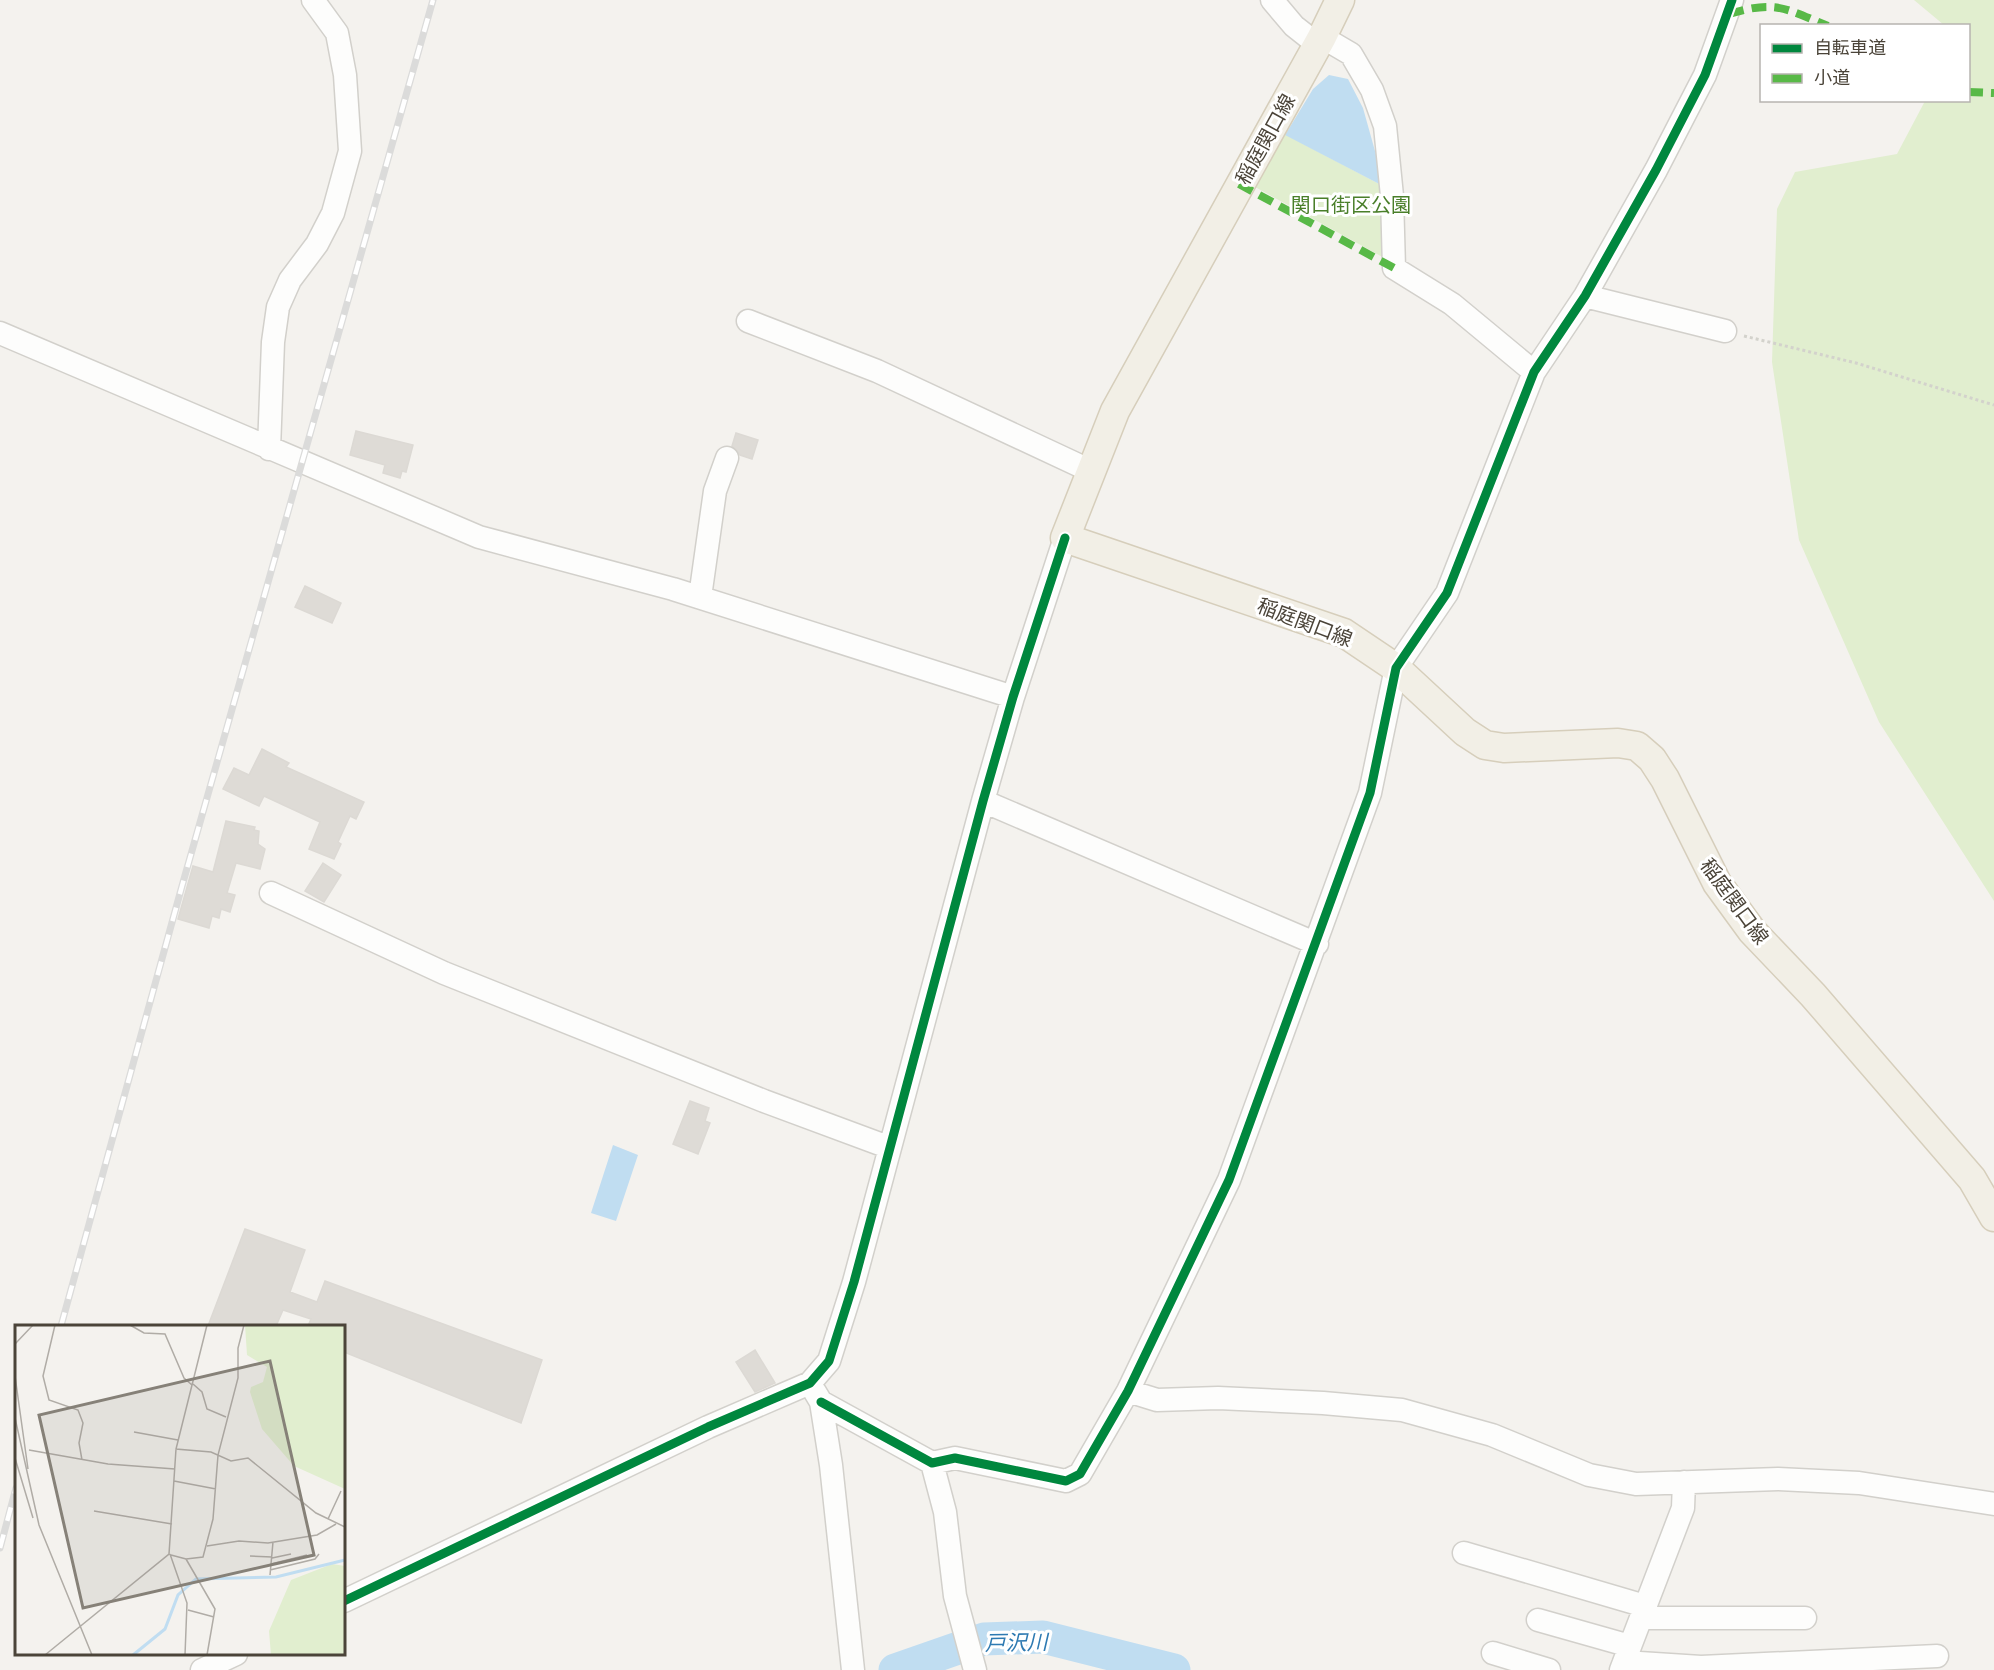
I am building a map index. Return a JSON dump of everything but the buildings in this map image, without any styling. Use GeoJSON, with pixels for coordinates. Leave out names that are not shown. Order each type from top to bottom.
{"type":"FeatureCollection","features":[{"type":"Feature","properties":{"kind":"main road","name":"稲庭関口線"},"geometry":{"type":"LineString","coordinates":[[1340,0],[1320,41],[1115,411],[1065,538],[1344,633],[1396,668],[1465,732],[1485,744],[1528,748],[1618,743],[1636,746],[1652,759],[1717,883],[1752,930],[1814,994],[1972,1179],[1994,1217]]}},
{"type":"Feature","properties":{"kind":"street"},"geometry":{"type":"LineString","coordinates":[[269,449],[273,342],[278,308],[290,280],[317,244],[333,213],[350,151],[345,75],[337,33],[313,0]]}},
{"type":"Feature","properties":{"kind":"street"},"geometry":{"type":"LineString","coordinates":[[1272,0],[1294,26],[1320,41],[1351,54],[1372,90],[1385,126],[1392,196],[1394,268],[1452,304],[1534,372]]}},
{"type":"Feature","properties":{"kind":"street"},"geometry":{"type":"LineString","coordinates":[[345,1601],[698,1432],[816,1393],[932,1462],[955,1458],[1066,1481],[1080,1474],[1128,1391],[1229,1180],[1317,944],[1370,793],[1396,668],[1447,593],[1534,372],[1585,296],[1705,75],[1732,0]]}},
{"type":"Feature","properties":{"kind":"street"},"geometry":{"type":"LineString","coordinates":[[1585,296],[1725,331]]}},
{"type":"Feature","properties":{"kind":"street"},"geometry":{"type":"LineString","coordinates":[[748,321],[877,371],[1090,471]]}},
{"type":"Feature","properties":{"kind":"street"},"geometry":{"type":"LineString","coordinates":[[0,333],[269,449],[304,460],[479,537],[700,597],[1013,697]]}},
{"type":"Feature","properties":{"kind":"street"},"geometry":{"type":"LineString","coordinates":[[700,597],[715,491],[727,458]]}},
{"type":"Feature","properties":{"kind":"street"},"geometry":{"type":"LineString","coordinates":[[853,1670],[831,1465],[816,1393],[854,1282],[888,1148],[1013,697],[1065,538]]}},
{"type":"Feature","properties":{"kind":"street"},"geometry":{"type":"LineString","coordinates":[[983,801],[1317,944]]}},
{"type":"Feature","properties":{"kind":"street"},"geometry":{"type":"LineString","coordinates":[[271,893],[444,973],[888,1148]]}},
{"type":"Feature","properties":{"kind":"street"},"geometry":{"type":"LineString","coordinates":[[1128,1391],[1157,1400],[1218,1398],[1323,1403],[1402,1410],[1492,1435],[1589,1475],[1636,1484],[1778,1479],[1859,1483],[1994,1504]]}},
{"type":"Feature","properties":{"kind":"street"},"geometry":{"type":"LineString","coordinates":[[932,1462],[945,1512],[956,1596],[975,1670]]}},
{"type":"Feature","properties":{"kind":"street"},"geometry":{"type":"LineString","coordinates":[[1625,1659],[1683,1508],[1684,1482]]}},
{"type":"Feature","properties":{"kind":"street"},"geometry":{"type":"LineString","coordinates":[[1464,1553],[1643,1612],[1805,1618]]}},
{"type":"Feature","properties":{"kind":"street"},"geometry":{"type":"LineString","coordinates":[[1538,1620],[1625,1659],[1701,1667],[1937,1656]]}},
{"type":"Feature","properties":{"kind":"street"},"geometry":{"type":"LineString","coordinates":[[1493,1653],[1549,1670]]}},
{"type":"Feature","properties":{"kind":"street"},"geometry":{"type":"LineString","coordinates":[[202,1670],[232,1655]]}},
{"type":"Feature","properties":{"kind":"path"},"geometry":{"type":"LineString","coordinates":[[1725,331],[1856,363],[1994,405]]}},
{"type":"Feature","properties":{"kind":"green space"},"geometry":{"type":"Polygon","coordinates":[[[1914,0],[1994,0],[1994,901],[1879,722],[1799,540],[1772,362],[1777,209],[1795,172],[1897,154],[1924,102],[1970,102],[1970,24],[1943,24],[1914,0]]]}},
{"type":"Feature","properties":{"kind":"green space","name":"関口街区公園"},"geometry":{"type":"Polygon","coordinates":[[[1275,129],[1385,187],[1388,260],[1246,182],[1275,129]]]}},
{"type":"Feature","properties":{"kind":"water"},"geometry":{"type":"Polygon","coordinates":[[[1329,75],[1348,79],[1363,108],[1385,187],[1285,135],[1313,89],[1329,75]]]}},
{"type":"Feature","properties":{"kind":"water"},"geometry":{"type":"Polygon","coordinates":[[[613,1145],[638,1155],[616,1221],[591,1213],[613,1145]]]}},
{"type":"Feature","properties":{"kind":"waterway","name":"戸沢川"},"geometry":{"type":"LineString","coordinates":[[895,1670],[984,1639],[1043,1637],[1174,1670]]}},
{"type":"Feature","properties":{"kind":"railway"},"geometry":{"type":"LineString","coordinates":[[61,1325],[182,886],[433,0]]}},
{"type":"Feature","properties":{"kind":"railway"},"geometry":{"type":"LineString","coordinates":[[0,1548],[15,1492]]}},
{"type":"Feature","properties":{"kind":"marked path"},"geometry":{"type":"LineString","coordinates":[[1729,14],[1758,7],[1780,8],[1823,24]]}},
{"type":"Feature","properties":{"kind":"marked path"},"geometry":{"type":"LineString","coordinates":[[1970,92],[1994,93]]}},
{"type":"Feature","properties":{"kind":"marked path"},"geometry":{"type":"LineString","coordinates":[[1239,184],[1394,268]]}},
{"type":"Feature","properties":{"kind":"cycle path"},"geometry":{"type":"LineString","coordinates":[[821,1402],[932,1463],[955,1458],[1066,1481],[1080,1474],[1128,1391],[1229,1180],[1370,793],[1396,668],[1447,593],[1534,372],[1585,296],[1656,170],[1705,75],[1732,0]]}},
{"type":"Feature","properties":{"kind":"cycle path"},"geometry":{"type":"LineString","coordinates":[[345,1601],[708,1427],[810,1383],[829,1361],[854,1282],[983,801],[1013,697],[1065,538]]}}]}
